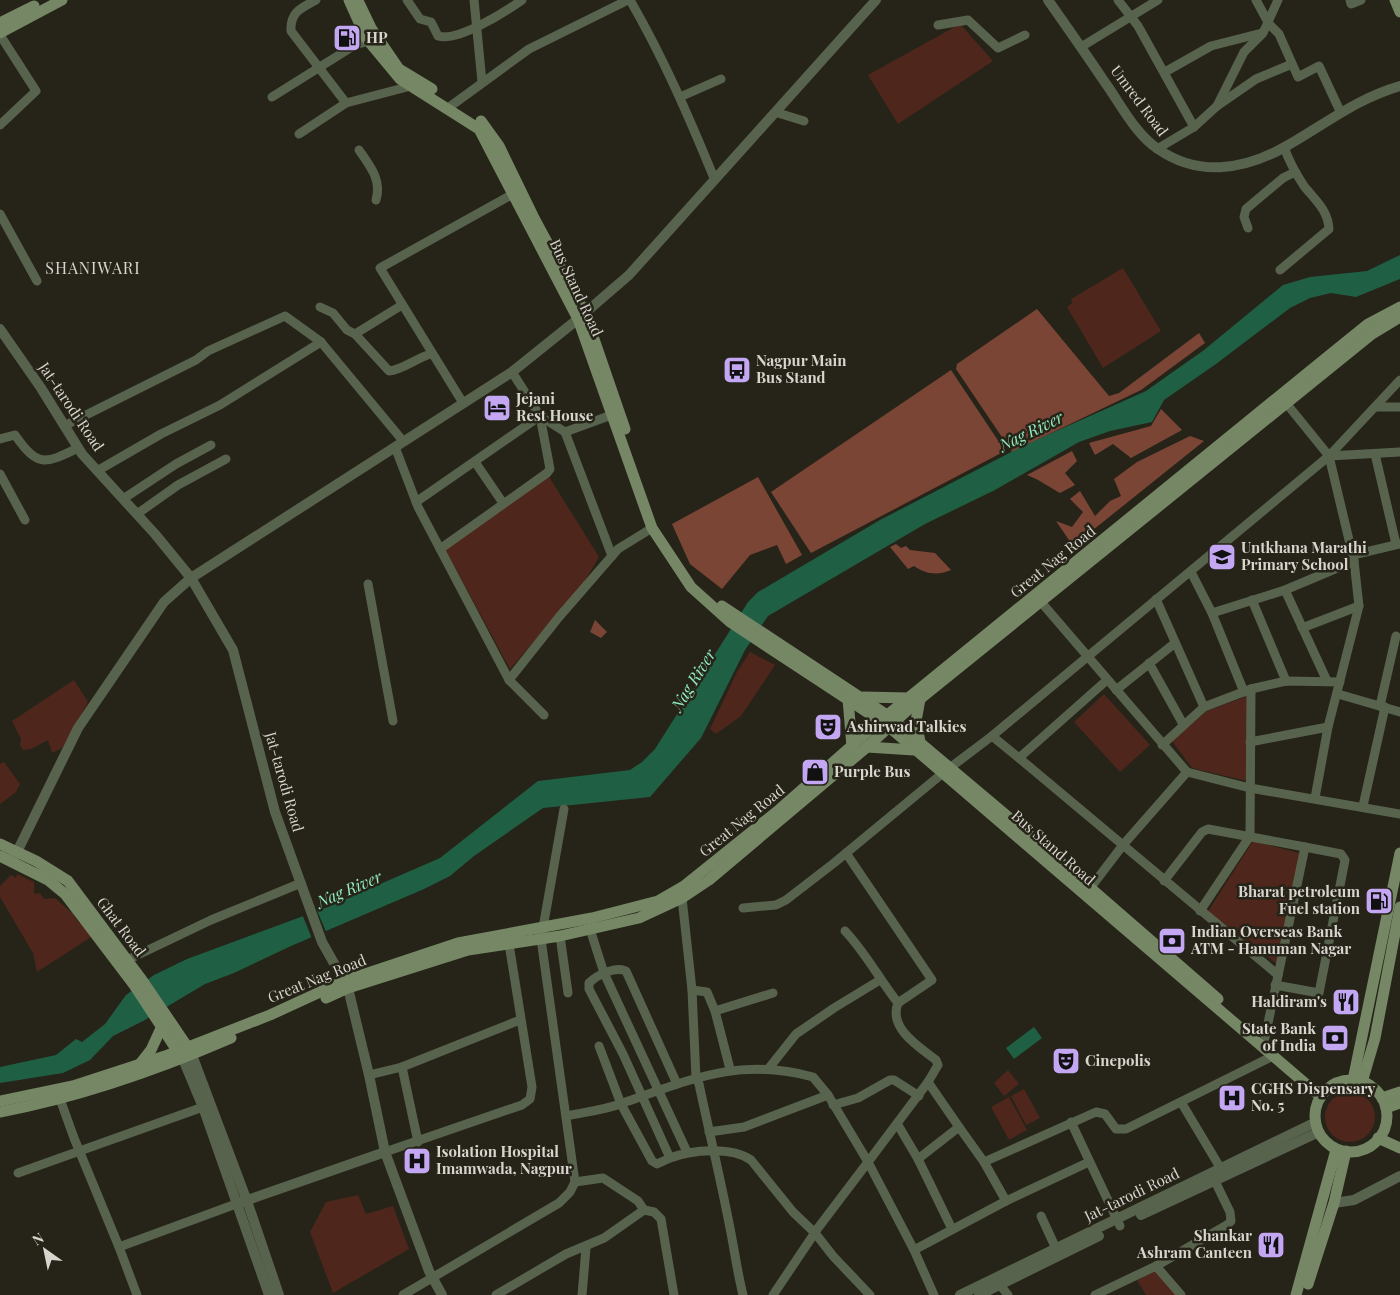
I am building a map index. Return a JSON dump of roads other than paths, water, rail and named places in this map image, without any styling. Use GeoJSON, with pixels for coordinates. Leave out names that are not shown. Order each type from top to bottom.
{"type":"FeatureCollection","features":[{"type":"Feature","properties":{"kind":"main road"},"geometry":{"type":"LineString","coordinates":[[0,24],[46,0]]}},
{"type":"Feature","properties":{"kind":"main road"},"geometry":{"type":"LineString","coordinates":[[0,34],[62,0]]}},
{"type":"Feature","properties":{"kind":"main road","name":"Bus Stand Road"},"geometry":{"type":"LineString","coordinates":[[350,0],[369,42],[400,79],[451,106],[479,129],[581,316],[616,414],[652,528],[691,587],[733,619]]}},
{"type":"Feature","properties":{"kind":"main road"},"geometry":{"type":"LineString","coordinates":[[357,0],[371,28],[399,69],[451,106],[482,122],[499,146],[581,316]]}},
{"type":"Feature","properties":{"kind":"main road"},"geometry":{"type":"LineString","coordinates":[[1395,0],[1400,12]]}},
{"type":"Feature","properties":{"kind":"main road","name":"Great Nag Road"},"geometry":{"type":"LineString","coordinates":[[0,1112],[60,1099],[185,1053],[346,985],[458,943],[592,918],[658,901],[684,886],[780,809],[852,747],[887,721],[1368,324],[1400,307]]}},
{"type":"Feature","properties":{"kind":"main road","name":"Great Nag Road"},"geometry":{"type":"LineString","coordinates":[[915,698],[1040,602],[1372,334],[1400,318]]}},
{"type":"Feature","properties":{"kind":"main road"},"geometry":{"type":"LineString","coordinates":[[616,414],[656,518],[686,571],[733,619],[861,697],[887,721]]}},
{"type":"Feature","properties":{"kind":"main road","name":"Bus Stand Road"},"geometry":{"type":"LineString","coordinates":[[755,634],[788,662],[887,721],[1088,891],[1263,1043],[1273,1056],[1323,1094]]}},
{"type":"Feature","properties":{"kind":"main road"},"geometry":{"type":"LineString","coordinates":[[861,697],[915,698],[917,746],[867,748]]}},
{"type":"Feature","properties":{"kind":"main road"},"geometry":{"type":"LineString","coordinates":[[848,699],[852,747]]}},
{"type":"Feature","properties":{"kind":"main road","name":"Great Nag Road"},"geometry":{"type":"LineString","coordinates":[[346,985],[468,950],[541,940],[639,918],[682,898],[709,880],[867,748],[887,721]]}},
{"type":"Feature","properties":{"kind":"main road","name":"Ghat Road"},"geometry":{"type":"LineString","coordinates":[[0,844],[65,894],[123,962],[185,1053]]}},
{"type":"Feature","properties":{"kind":"main road"},"geometry":{"type":"LineString","coordinates":[[1358,1081],[1397,905],[1400,854]]}},
{"type":"Feature","properties":{"kind":"main road","name":"Ghat Road"},"geometry":{"type":"LineString","coordinates":[[0,856],[15,857]]}},
{"type":"Feature","properties":{"kind":"main road"},"geometry":{"type":"LineString","coordinates":[[138,1065],[151,1050],[162,1021]]}},
{"type":"Feature","properties":{"kind":"main road"},"geometry":{"type":"LineString","coordinates":[[1263,1043],[1323,1094]]}},
{"type":"Feature","properties":{"kind":"main road","name":"Great Nag Road"},"geometry":{"type":"LineString","coordinates":[[0,1101],[64,1088],[138,1065],[185,1053]]}},
{"type":"Feature","properties":{"kind":"main road"},"geometry":{"type":"LineString","coordinates":[[1342,1081],[1358,1081],[1373,1088],[1384,1103],[1386,1120],[1380,1135],[1365,1149],[1341,1150],[1328,1144],[1317,1127],[1315,1111],[1323,1094],[1342,1081]]}},
{"type":"Feature","properties":{"kind":"main road"},"geometry":{"type":"LineString","coordinates":[[1384,1103],[1400,1092]]}},
{"type":"Feature","properties":{"kind":"main road"},"geometry":{"type":"LineString","coordinates":[[1384,1103],[1400,1103]]}},
{"type":"Feature","properties":{"kind":"main road"},"geometry":{"type":"LineString","coordinates":[[1380,1135],[1400,1140]]}},
{"type":"Feature","properties":{"kind":"main road"},"geometry":{"type":"LineString","coordinates":[[1380,1135],[1400,1148]]}},
{"type":"Feature","properties":{"kind":"main road"},"geometry":{"type":"LineString","coordinates":[[1304,1295],[1334,1203],[1341,1150]]}},
{"type":"Feature","properties":{"kind":"main road"},"geometry":{"type":"LineString","coordinates":[[1296,1295],[1341,1150]]}},
{"type":"Feature","properties":{"kind":"street"},"geometry":{"type":"LineString","coordinates":[[316,0],[295,12],[291,21],[291,31],[346,103]]}},
{"type":"Feature","properties":{"kind":"street"},"geometry":{"type":"LineString","coordinates":[[407,0],[420,20],[431,22],[438,36],[443,37],[457,35],[493,20],[522,0]]}},
{"type":"Feature","properties":{"kind":"street"},"geometry":{"type":"LineString","coordinates":[[474,0],[475,26],[482,82]]}},
{"type":"Feature","properties":{"kind":"street"},"geometry":{"type":"LineString","coordinates":[[451,106],[528,48],[629,0],[647,29],[680,97],[714,178]]}},
{"type":"Feature","properties":{"kind":"street"},"geometry":{"type":"LineString","coordinates":[[15,857],[78,728],[164,602],[191,578],[512,372],[581,316],[629,275],[714,178],[876,0]]}},
{"type":"Feature","properties":{"kind":"street","name":"Umred Road"},"geometry":{"type":"LineString","coordinates":[[1048,0],[1134,124],[1157,149],[1190,166],[1214,168],[1236,166],[1261,159],[1284,148],[1340,112],[1400,86]]}},
{"type":"Feature","properties":{"kind":"street"},"geometry":{"type":"LineString","coordinates":[[1118,0],[1138,26],[1194,127]]}},
{"type":"Feature","properties":{"kind":"street"},"geometry":{"type":"LineString","coordinates":[[1081,46],[1158,0]]}},
{"type":"Feature","properties":{"kind":"street"},"geometry":{"type":"LineString","coordinates":[[1256,0],[1269,24],[1279,34],[1298,77],[1319,66],[1340,112]]}},
{"type":"Feature","properties":{"kind":"street"},"geometry":{"type":"LineString","coordinates":[[1217,106],[1244,52],[1264,33],[1278,0]]}},
{"type":"Feature","properties":{"kind":"street"},"geometry":{"type":"LineString","coordinates":[[1350,0],[1351,4],[1361,0]]}},
{"type":"Feature","properties":{"kind":"street"},"geometry":{"type":"LineString","coordinates":[[938,25],[968,20],[998,48],[1025,35]]}},
{"type":"Feature","properties":{"kind":"street"},"geometry":{"type":"LineString","coordinates":[[1165,72],[1211,46],[1264,33]]}},
{"type":"Feature","properties":{"kind":"street"},"geometry":{"type":"LineString","coordinates":[[0,34],[36,92],[0,124]]}},
{"type":"Feature","properties":{"kind":"street"},"geometry":{"type":"LineString","coordinates":[[272,97],[355,44],[369,42]]}},
{"type":"Feature","properties":{"kind":"street"},"geometry":{"type":"LineString","coordinates":[[1157,149],[1194,127],[1217,106],[1256,79],[1292,64]]}},
{"type":"Feature","properties":{"kind":"street"},"geometry":{"type":"LineString","coordinates":[[680,97],[721,79]]}},
{"type":"Feature","properties":{"kind":"street"},"geometry":{"type":"LineString","coordinates":[[299,134],[346,103],[411,86]]}},
{"type":"Feature","properties":{"kind":"street"},"geometry":{"type":"LineString","coordinates":[[778,113],[804,121]]}},
{"type":"Feature","properties":{"kind":"street"},"geometry":{"type":"LineString","coordinates":[[1280,270],[1329,229],[1323,209],[1295,172],[1284,148]]}},
{"type":"Feature","properties":{"kind":"street"},"geometry":{"type":"LineString","coordinates":[[359,150],[378,180],[379,191],[376,200]]}},
{"type":"Feature","properties":{"kind":"street"},"geometry":{"type":"LineString","coordinates":[[1248,228],[1244,217],[1246,209],[1283,178],[1295,172]]}},
{"type":"Feature","properties":{"kind":"street"},"geometry":{"type":"LineString","coordinates":[[463,403],[431,354],[380,268],[513,194]]}},
{"type":"Feature","properties":{"kind":"street"},"geometry":{"type":"LineString","coordinates":[[0,214],[36,281]]}},
{"type":"Feature","properties":{"kind":"street"},"geometry":{"type":"LineString","coordinates":[[356,334],[402,305]]}},
{"type":"Feature","properties":{"kind":"street"},"geometry":{"type":"LineString","coordinates":[[320,307],[332,313],[347,330],[356,334],[388,371],[402,368],[414,359],[431,354]]}},
{"type":"Feature","properties":{"kind":"street"},"geometry":{"type":"LineString","coordinates":[[64,426],[196,360],[208,352],[285,316],[321,342],[399,444],[416,502],[509,680],[544,714]]}},
{"type":"Feature","properties":{"kind":"street","name":"Jat-tarodi Road"},"geometry":{"type":"LineString","coordinates":[[0,329],[78,448],[191,578],[233,650],[275,812],[322,942],[346,985],[369,1075],[385,1152],[432,1278],[442,1295]]}},
{"type":"Feature","properties":{"kind":"street"},"geometry":{"type":"LineString","coordinates":[[98,471],[160,434],[220,405],[321,342]]}},
{"type":"Feature","properties":{"kind":"street"},"geometry":{"type":"LineString","coordinates":[[440,549],[502,503],[541,478],[550,469],[540,416],[512,372]]}},
{"type":"Feature","properties":{"kind":"street"},"geometry":{"type":"LineString","coordinates":[[743,908],[776,905],[803,888],[946,770],[992,736],[1329,456],[1400,380]]}},
{"type":"Feature","properties":{"kind":"street"},"geometry":{"type":"LineString","coordinates":[[1286,403],[1329,456],[1353,558],[1359,606],[1328,727],[1315,798]]}},
{"type":"Feature","properties":{"kind":"street"},"geometry":{"type":"LineString","coordinates":[[1376,407],[1400,406]]}},
{"type":"Feature","properties":{"kind":"street"},"geometry":{"type":"LineString","coordinates":[[565,432],[616,414]]}},
{"type":"Feature","properties":{"kind":"street"},"geometry":{"type":"LineString","coordinates":[[540,416],[565,432],[612,556]]}},
{"type":"Feature","properties":{"kind":"street"},"geometry":{"type":"LineString","coordinates":[[416,502],[540,416]]}},
{"type":"Feature","properties":{"kind":"street"},"geometry":{"type":"LineString","coordinates":[[0,439],[15,435],[26,451],[38,461],[51,461],[78,448]]}},
{"type":"Feature","properties":{"kind":"street"},"geometry":{"type":"LineString","coordinates":[[123,499],[148,481],[211,445]]}},
{"type":"Feature","properties":{"kind":"street"},"geometry":{"type":"LineString","coordinates":[[1329,456],[1400,452]]}},
{"type":"Feature","properties":{"kind":"street"},"geometry":{"type":"LineString","coordinates":[[1212,613],[1285,590],[1353,558],[1398,544],[1375,454]]}},
{"type":"Feature","properties":{"kind":"street"},"geometry":{"type":"LineString","coordinates":[[137,514],[178,485],[226,459]]}},
{"type":"Feature","properties":{"kind":"street"},"geometry":{"type":"LineString","coordinates":[[475,462],[502,503]]}},
{"type":"Feature","properties":{"kind":"street"},"geometry":{"type":"LineString","coordinates":[[0,474],[25,520]]}},
{"type":"Feature","properties":{"kind":"street"},"geometry":{"type":"LineString","coordinates":[[509,680],[618,548],[652,528]]}},
{"type":"Feature","properties":{"kind":"street"},"geometry":{"type":"LineString","coordinates":[[1190,572],[1212,613],[1248,690],[1250,742],[1250,836],[1200,911]]}},
{"type":"Feature","properties":{"kind":"street"},"geometry":{"type":"LineString","coordinates":[[368,584],[393,721]]}},
{"type":"Feature","properties":{"kind":"street"},"geometry":{"type":"LineString","coordinates":[[1285,590],[1326,681]]}},
{"type":"Feature","properties":{"kind":"street"},"geometry":{"type":"LineString","coordinates":[[1156,599],[1204,707]]}},
{"type":"Feature","properties":{"kind":"street"},"geometry":{"type":"LineString","coordinates":[[1252,600],[1286,681]]}},
{"type":"Feature","properties":{"kind":"street"},"geometry":{"type":"LineString","coordinates":[[1040,602],[1187,772],[1250,788],[1363,806],[1400,814]]}},
{"type":"Feature","properties":{"kind":"street"},"geometry":{"type":"LineString","coordinates":[[1302,628],[1359,606]]}},
{"type":"Feature","properties":{"kind":"street"},"geometry":{"type":"LineString","coordinates":[[1363,806],[1396,636]]}},
{"type":"Feature","properties":{"kind":"street"},"geometry":{"type":"LineString","coordinates":[[1116,690],[1175,643]]}},
{"type":"Feature","properties":{"kind":"street"},"geometry":{"type":"LineString","coordinates":[[1149,663],[1183,724]]}},
{"type":"Feature","properties":{"kind":"street"},"geometry":{"type":"LineString","coordinates":[[1018,758],[1107,680]]}},
{"type":"Feature","properties":{"kind":"street"},"geometry":{"type":"LineString","coordinates":[[1162,745],[1204,707],[1248,690],[1286,681],[1340,682]]}},
{"type":"Feature","properties":{"kind":"street"},"geometry":{"type":"LineString","coordinates":[[1338,694],[1400,712]]}},
{"type":"Feature","properties":{"kind":"street"},"geometry":{"type":"LineString","coordinates":[[1250,742],[1328,727]]}},
{"type":"Feature","properties":{"kind":"street"},"geometry":{"type":"LineString","coordinates":[[992,736],[1278,975]]}},
{"type":"Feature","properties":{"kind":"street"},"geometry":{"type":"LineString","coordinates":[[1088,891],[1123,846],[1187,772]]}},
{"type":"Feature","properties":{"kind":"street"},"geometry":{"type":"LineString","coordinates":[[403,1295],[559,1203],[570,1192],[576,1182],[541,940],[564,809]]}},
{"type":"Feature","properties":{"kind":"street"},"geometry":{"type":"LineString","coordinates":[[1164,881],[1202,832],[1215,829],[1341,854],[1345,860],[1319,992],[1276,985]]}},
{"type":"Feature","properties":{"kind":"street"},"geometry":{"type":"LineString","coordinates":[[1263,1043],[1305,847]]}},
{"type":"Feature","properties":{"kind":"street"},"geometry":{"type":"LineString","coordinates":[[773,1295],[815,1233],[919,1096],[938,1064],[936,1060],[909,1038],[895,1014],[898,1003],[932,980],[846,853]]}},
{"type":"Feature","properties":{"kind":"street"},"geometry":{"type":"LineString","coordinates":[[123,962],[211,920],[301,883]]}},
{"type":"Feature","properties":{"kind":"street"},"geometry":{"type":"LineString","coordinates":[[682,898],[692,990],[696,1078],[700,1084],[743,1295]]}},
{"type":"Feature","properties":{"kind":"street"},"geometry":{"type":"LineString","coordinates":[[590,929],[604,973],[687,1152]]}},
{"type":"Feature","properties":{"kind":"street"},"geometry":{"type":"LineString","coordinates":[[845,931],[864,952],[880,980],[898,1003]]}},
{"type":"Feature","properties":{"kind":"street"},"geometry":{"type":"LineString","coordinates":[[560,936],[568,993]]}},
{"type":"Feature","properties":{"kind":"street"},"geometry":{"type":"LineString","coordinates":[[119,1248],[236,1204],[522,1105],[530,1099],[532,1087],[509,944]]}},
{"type":"Feature","properties":{"kind":"street"},"geometry":{"type":"LineString","coordinates":[[670,1158],[590,989],[589,983],[604,973],[622,969],[626,971],[677,1084]]}},
{"type":"Feature","properties":{"kind":"street"},"geometry":{"type":"LineString","coordinates":[[769,1068],[796,1034],[880,980]]}},
{"type":"Feature","properties":{"kind":"street"},"geometry":{"type":"LineString","coordinates":[[692,990],[707,992],[715,1011],[730,1070]]}},
{"type":"Feature","properties":{"kind":"street"},"geometry":{"type":"LineString","coordinates":[[715,1011],[773,993]]}},
{"type":"Feature","properties":{"kind":"street"},"geometry":{"type":"LineString","coordinates":[[369,1075],[402,1067],[520,1020]]}},
{"type":"Feature","properties":{"kind":"street"},"geometry":{"type":"LineString","coordinates":[[599,1046],[621,1104],[652,1161],[657,1164],[687,1152],[714,1151],[746,1156],[752,1160],[793,1212],[815,1233],[833,1256],[870,1295]]}},
{"type":"Feature","properties":{"kind":"street"},"geometry":{"type":"LineString","coordinates":[[185,1053],[268,1295]]}},
{"type":"Feature","properties":{"kind":"street"},"geometry":{"type":"LineString","coordinates":[[185,1053],[247,1201],[278,1295]]}},
{"type":"Feature","properties":{"kind":"street"},"geometry":{"type":"LineString","coordinates":[[984,1162],[1071,1122],[1101,1112],[1120,1131],[1273,1056]]}},
{"type":"Feature","properties":{"kind":"street"},"geometry":{"type":"LineString","coordinates":[[402,1067],[418,1142]]}},
{"type":"Feature","properties":{"kind":"street"},"geometry":{"type":"LineString","coordinates":[[566,1116],[621,1104],[696,1078],[730,1070],[769,1068],[813,1076],[828,1094],[868,1162],[914,1250],[934,1295]]}},
{"type":"Feature","properties":{"kind":"street"},"geometry":{"type":"LineString","coordinates":[[833,1105],[858,1098],[890,1080],[894,1080],[919,1096]]}},
{"type":"Feature","properties":{"kind":"street"},"geometry":{"type":"LineString","coordinates":[[928,1082],[984,1162],[1006,1201]]}},
{"type":"Feature","properties":{"kind":"street"},"geometry":{"type":"LineString","coordinates":[[709,1132],[744,1127],[828,1094]]}},
{"type":"Feature","properties":{"kind":"street"},"geometry":{"type":"LineString","coordinates":[[60,1099],[79,1152],[137,1295]]}},
{"type":"Feature","properties":{"kind":"street"},"geometry":{"type":"LineString","coordinates":[[1181,1102],[1223,1172]]}},
{"type":"Feature","properties":{"kind":"street"},"geometry":{"type":"LineString","coordinates":[[18,1173],[203,1107]]}},
{"type":"Feature","properties":{"kind":"street"},"geometry":{"type":"LineString","coordinates":[[1071,1122],[1118,1223]]}},
{"type":"Feature","properties":{"kind":"street"},"geometry":{"type":"LineString","coordinates":[[898,1125],[918,1159],[952,1228]]}},
{"type":"Feature","properties":{"kind":"street"},"geometry":{"type":"LineString","coordinates":[[918,1159],[959,1127]]}},
{"type":"Feature","properties":{"kind":"street","name":"Jat-tarodi Road"},"geometry":{"type":"LineString","coordinates":[[960,1295],[997,1282],[1317,1127]]}},
{"type":"Feature","properties":{"kind":"street"},"geometry":{"type":"LineString","coordinates":[[914,1250],[952,1228],[1089,1162]]}},
{"type":"Feature","properties":{"kind":"street"},"geometry":{"type":"LineString","coordinates":[[1334,1203],[1354,1200],[1400,1176]]}},
{"type":"Feature","properties":{"kind":"street"},"geometry":{"type":"LineString","coordinates":[[1095,1295],[1156,1266],[1231,1221],[1230,1212],[1213,1177]]}},
{"type":"Feature","properties":{"kind":"street"},"geometry":{"type":"LineString","coordinates":[[576,1182],[603,1178],[638,1201],[644,1210],[654,1212],[661,1219],[674,1295]]}},
{"type":"Feature","properties":{"kind":"street"},"geometry":{"type":"LineString","coordinates":[[496,1295],[566,1254],[586,1248],[604,1238],[644,1210]]}},
{"type":"Feature","properties":{"kind":"street"},"geometry":{"type":"LineString","coordinates":[[1041,1216],[1058,1252]]}},
{"type":"Feature","properties":{"kind":"street"},"geometry":{"type":"LineString","coordinates":[[582,1295],[586,1248]]}},
{"type":"Feature","properties":{"kind":"street"},"geometry":{"type":"LineString","coordinates":[[1156,1266],[1181,1295]]}},
{"type":"Feature","properties":{"kind":"street"},"geometry":{"type":"LineString","coordinates":[[979,1295],[997,1282],[1008,1295]]}},
{"type":"Feature","properties":{"kind":"place","name":"HP"},"geometry":{"type":"Point","coordinates":[347,38]}},
{"type":"Feature","properties":{"kind":"place","name":"Nagpur Main Bus Stand"},"geometry":{"type":"Point","coordinates":[737,370]}},
{"type":"Feature","properties":{"kind":"place","name":"Jejani Rest House"},"geometry":{"type":"Point","coordinates":[497,408]}},
{"type":"Feature","properties":{"kind":"place","name":"Untkhana Marathi Primary School"},"geometry":{"type":"Point","coordinates":[1222,557]}},
{"type":"Feature","properties":{"kind":"place","name":"Ashirwad Talkies"},"geometry":{"type":"Point","coordinates":[828,727]}},
{"type":"Feature","properties":{"kind":"place","name":"Purple Bus"},"geometry":{"type":"Point","coordinates":[815,772]}},
{"type":"Feature","properties":{"kind":"place","name":"Bharat petroleum Fuel station"},"geometry":{"type":"Point","coordinates":[1379,901]}},
{"type":"Feature","properties":{"kind":"place","name":"Indian Overseas Bank ATM - Hanuman Nagar"},"geometry":{"type":"Point","coordinates":[1172,941]}},
{"type":"Feature","properties":{"kind":"place","name":"Haldiram's"},"geometry":{"type":"Point","coordinates":[1346,1002]}},
{"type":"Feature","properties":{"kind":"place","name":"State Bank of India"},"geometry":{"type":"Point","coordinates":[1335,1038]}},
{"type":"Feature","properties":{"kind":"place","name":"Cinepolis"},"geometry":{"type":"Point","coordinates":[1066,1061]}},
{"type":"Feature","properties":{"kind":"place","name":"CGHS Dispensary No. 5"},"geometry":{"type":"Point","coordinates":[1232,1098]}},
{"type":"Feature","properties":{"kind":"place","name":"Isolation Hospital Imamwada, Nagpur"},"geometry":{"type":"Point","coordinates":[417,1161]}},
{"type":"Feature","properties":{"kind":"place","name":"Shankar Ashram Canteen"},"geometry":{"type":"Point","coordinates":[1271,1245]}},
{"type":"Feature","properties":{"kind":"district","name":"SHANIWARI"},"geometry":{"type":"Point","coordinates":[93,268]}},
{"type":"Feature","properties":{"kind":"water label","name":"Nag River"},"geometry":{"type":"Point","coordinates":[1031,431]}},
{"type":"Feature","properties":{"kind":"water label","name":"Nag River"},"geometry":{"type":"Point","coordinates":[693,680]}},
{"type":"Feature","properties":{"kind":"water label","name":"Nag River"},"geometry":{"type":"Point","coordinates":[349,889]}}]}
